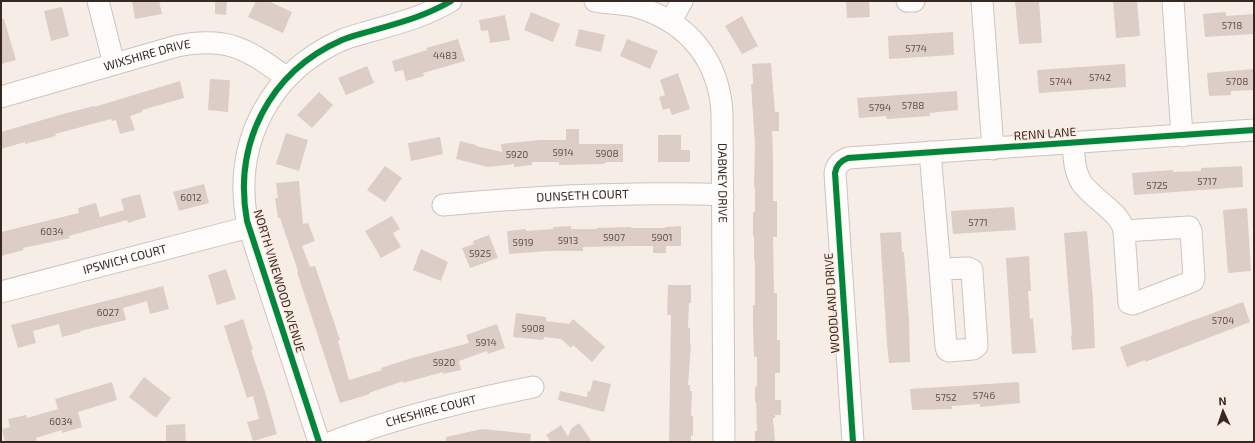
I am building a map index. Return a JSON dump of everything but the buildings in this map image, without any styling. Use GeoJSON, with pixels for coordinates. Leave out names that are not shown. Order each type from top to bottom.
{"type":"FeatureCollection","features":[{"type":"Feature","properties":{"kind":"street"},"geometry":{"type":"LineString","coordinates":[[98,1],[114,64]]}},
{"type":"Feature","properties":{"kind":"street","name":"NORTH VINEWOOD AVENUE"},"geometry":{"type":"LineString","coordinates":[[319,442],[249,228],[245,209],[243,183],[249,145],[258,120],[267,103],[287,78],[302,64],[329,46],[354,35],[417,18],[434,11],[451,1]]}},
{"type":"Feature","properties":{"kind":"street","name":"DABNEY DRIVE"},"geometry":{"type":"LineString","coordinates":[[595,1],[635,6],[652,11],[671,21],[686,32],[699,47],[717,81],[722,113],[724,442]]}},
{"type":"Feature","properties":{"kind":"street"},"geometry":{"type":"LineString","coordinates":[[671,21],[682,1]]}},
{"type":"Feature","properties":{"kind":"street"},"geometry":{"type":"LineString","coordinates":[[906,1],[914,1]]}},
{"type":"Feature","properties":{"kind":"street"},"geometry":{"type":"LineString","coordinates":[[982,1],[993,149]]}},
{"type":"Feature","properties":{"kind":"street"},"geometry":{"type":"LineString","coordinates":[[1173,1],[1182,136]]}},
{"type":"Feature","properties":{"kind":"street","name":"WIXSHIRE DRIVE"},"geometry":{"type":"LineString","coordinates":[[1,97],[176,46],[196,42],[216,43],[241,49],[259,57],[287,78]]}},
{"type":"Feature","properties":{"kind":"street","name":"RENN LANE"},"geometry":{"type":"LineString","coordinates":[[839,164],[848,158],[1254,130]]}},
{"type":"Feature","properties":{"kind":"street","name":"RENN LANE"},"geometry":{"type":"LineString","coordinates":[[1073,143],[1076,167],[1082,183],[1118,218],[1124,231]]}},
{"type":"Feature","properties":{"kind":"street"},"geometry":{"type":"LineString","coordinates":[[930,152],[940,269]]}},
{"type":"Feature","properties":{"kind":"street","name":"WOODLAND DRIVE"},"geometry":{"type":"LineString","coordinates":[[839,164],[835,174],[853,442]]}},
{"type":"Feature","properties":{"kind":"street","name":"DUNSETH COURT"},"geometry":{"type":"LineString","coordinates":[[443,205],[536,197],[601,194],[723,195]]}},
{"type":"Feature","properties":{"kind":"street","name":"IPSWICH COURT"},"geometry":{"type":"LineString","coordinates":[[1,292],[249,228]]}},
{"type":"Feature","properties":{"kind":"street","name":"CHESHIRE COURT"},"geometry":{"type":"LineString","coordinates":[[332,442],[376,426],[452,404],[533,387]]}},
{"type":"Feature","properties":{"kind":"cycle path"},"geometry":{"type":"LineString","coordinates":[[319,442],[247,221],[244,192],[246,165],[252,138],[262,114],[276,91],[294,71],[316,54],[342,40],[412,19],[451,1]]}},
{"type":"Feature","properties":{"kind":"cycle path"},"geometry":{"type":"LineString","coordinates":[[853,442],[835,173],[837,166],[841,162],[848,158],[1254,130]]}}]}
